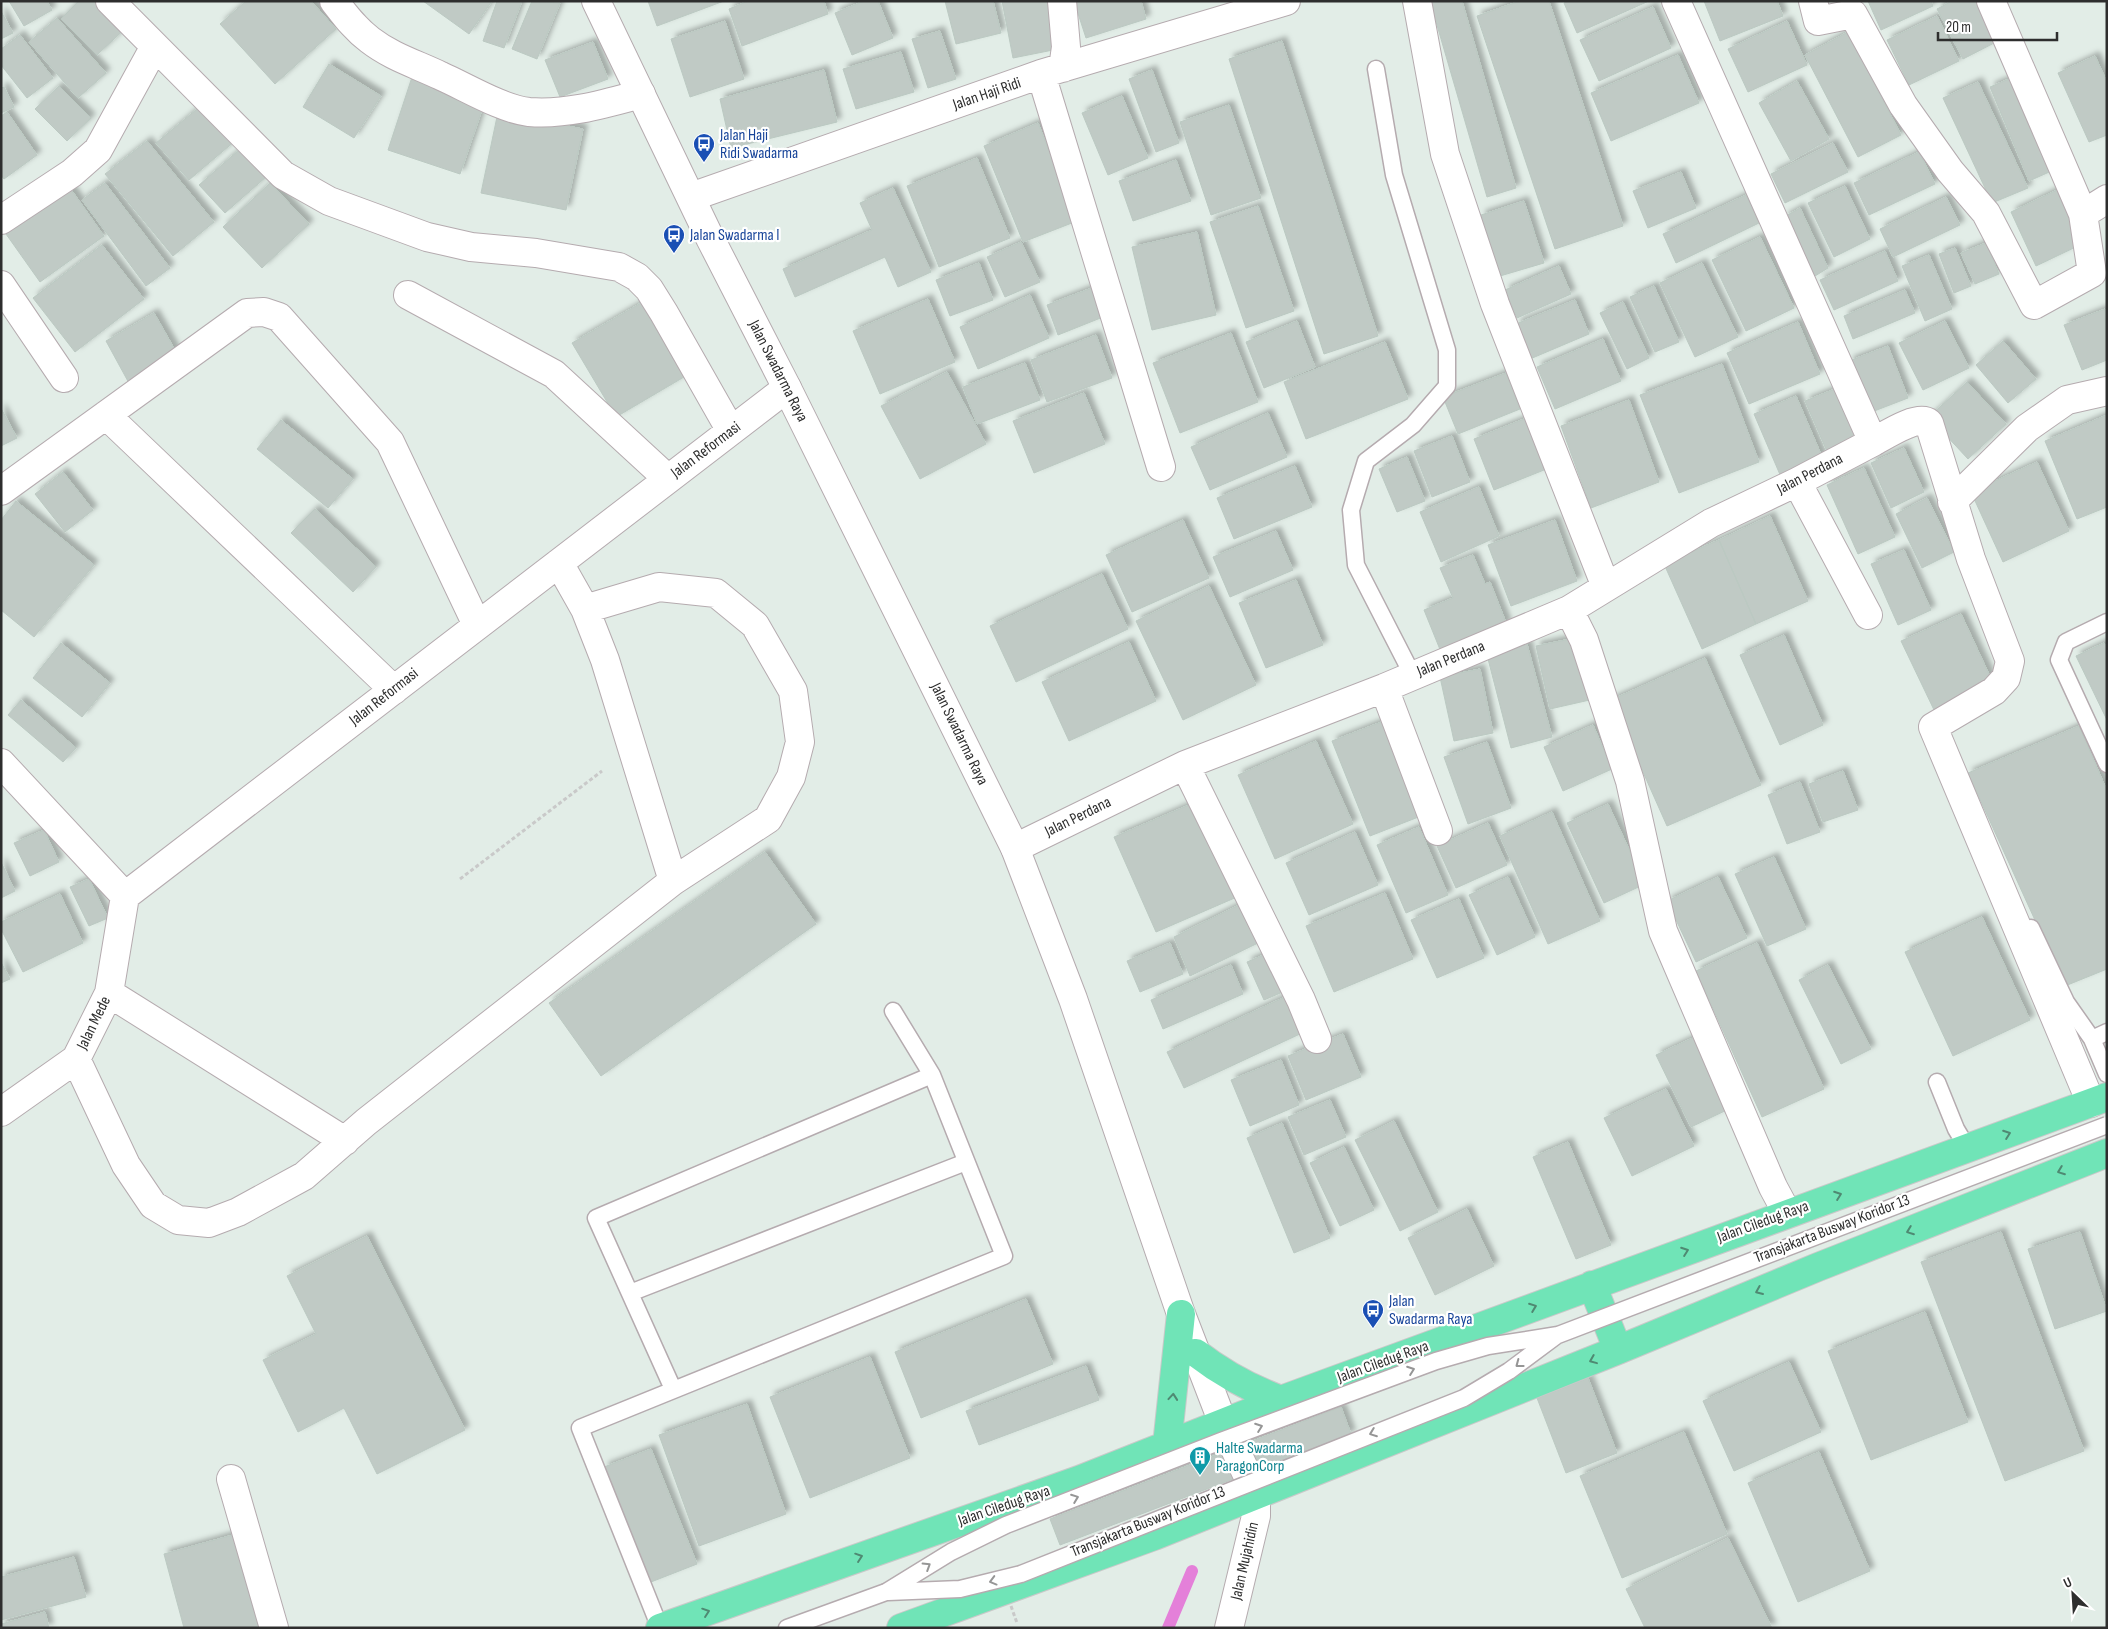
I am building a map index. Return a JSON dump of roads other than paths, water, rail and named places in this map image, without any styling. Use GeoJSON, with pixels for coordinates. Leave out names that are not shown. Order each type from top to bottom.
{"type":"FeatureCollection","features":[{"type":"Feature","properties":{"kind":"main road"},"geometry":{"type":"LineString","coordinates":[[2099,1100],[2107,1141]]}},
{"type":"Feature","properties":{"kind":"main road","name":"Jalan Ciledug Raya"},"geometry":{"type":"LineString","coordinates":[[660,1628],[1119,1464],[1281,1400],[2099,1100]]}},
{"type":"Feature","properties":{"kind":"main road"},"geometry":{"type":"LineString","coordinates":[[906,1627],[1154,1536],[1618,1350],[1818,1266],[2107,1154]]}},
{"type":"Feature","properties":{"kind":"main road"},"geometry":{"type":"LineString","coordinates":[[1592,1285],[1618,1350]]}},
{"type":"Feature","properties":{"kind":"main road"},"geometry":{"type":"LineString","coordinates":[[1161,1447],[1181,1314]]}},
{"type":"Feature","properties":{"kind":"main road"},"geometry":{"type":"LineString","coordinates":[[1196,1353],[1222,1374],[1281,1400]]}},
{"type":"Feature","properties":{"kind":"street"},"geometry":{"type":"LineString","coordinates":[[110,1],[154,48],[283,175],[329,201],[426,237],[470,247],[536,253],[619,267],[637,276],[649,289],[734,429]]}},
{"type":"Feature","properties":{"kind":"street"},"geometry":{"type":"LineString","coordinates":[[334,1],[351,24],[396,58],[432,71],[500,103],[526,112],[549,112],[586,108],[641,94]]}},
{"type":"Feature","properties":{"kind":"street","name":"Jalan Swadarma Raya"},"geometry":{"type":"LineString","coordinates":[[596,1],[691,198],[1015,848],[1073,999],[1181,1314],[1223,1423],[1256,1494]]}},
{"type":"Feature","properties":{"kind":"street"},"geometry":{"type":"LineString","coordinates":[[1062,1],[1066,48],[1052,71],[1162,467]]}},
{"type":"Feature","properties":{"kind":"street","name":"Jalan Haji Ridi"},"geometry":{"type":"LineString","coordinates":[[691,198],[1052,71],[1286,1]]}},
{"type":"Feature","properties":{"kind":"street"},"geometry":{"type":"LineString","coordinates":[[1416,1],[1445,154],[1495,304],[1606,587]]}},
{"type":"Feature","properties":{"kind":"street"},"geometry":{"type":"LineString","coordinates":[[1676,1],[1873,442]]}},
{"type":"Feature","properties":{"kind":"street"},"geometry":{"type":"LineString","coordinates":[[1812,1],[1818,21],[1853,14],[1903,105],[1950,171],[1986,213],[2034,305],[2092,273],[2083,214],[1991,1]]}},
{"type":"Feature","properties":{"kind":"street"},"geometry":{"type":"LineString","coordinates":[[1,220],[72,173],[98,150],[154,48]]}},
{"type":"Feature","properties":{"kind":"street"},"geometry":{"type":"LineString","coordinates":[[2083,214],[2107,200]]}},
{"type":"Feature","properties":{"kind":"street"},"geometry":{"type":"LineString","coordinates":[[1,285],[64,378]]}},
{"type":"Feature","properties":{"kind":"street"},"geometry":{"type":"LineString","coordinates":[[408,295],[554,374],[668,479]]}},
{"type":"Feature","properties":{"kind":"street"},"geometry":{"type":"LineString","coordinates":[[1,491],[247,313],[264,312],[279,317],[390,442],[478,625]]}},
{"type":"Feature","properties":{"kind":"street","name":"Jalan Reformasi"},"geometry":{"type":"LineString","coordinates":[[125,896],[787,388]]}},
{"type":"Feature","properties":{"kind":"street"},"geometry":{"type":"LineString","coordinates":[[2099,1100],[1933,727],[1994,691],[2006,678],[2010,660],[1952,502],[2028,428],[2067,400],[2107,390]]}},
{"type":"Feature","properties":{"kind":"street"},"geometry":{"type":"LineString","coordinates":[[106,415],[394,690]]}},
{"type":"Feature","properties":{"kind":"street","name":"Jalan Perdana"},"geometry":{"type":"LineString","coordinates":[[1015,848],[1185,764],[1384,688],[1412,674],[1569,610],[1712,523],[1797,482],[1917,420],[1926,420],[1929,423],[1952,502]]}},
{"type":"Feature","properties":{"kind":"street"},"geometry":{"type":"LineString","coordinates":[[1797,482],[1868,615]]}},
{"type":"Feature","properties":{"kind":"street"},"geometry":{"type":"LineString","coordinates":[[559,563],[585,609],[605,660],[673,881]]}},
{"type":"Feature","properties":{"kind":"street"},"geometry":{"type":"LineString","coordinates":[[76,1059],[126,1165],[153,1205],[178,1220],[209,1223],[238,1212],[304,1176],[374,1116],[673,881],[768,819],[791,777],[800,742],[793,691],[755,625],[716,593],[659,586],[585,609]]}},
{"type":"Feature","properties":{"kind":"street"},"geometry":{"type":"LineString","coordinates":[[1569,610],[1584,640],[1630,781],[1663,931],[1773,1187],[1787,1213]]}},
{"type":"Feature","properties":{"kind":"street"},"geometry":{"type":"LineString","coordinates":[[1384,688],[1438,831]]}},
{"type":"Feature","properties":{"kind":"street"},"geometry":{"type":"LineString","coordinates":[[1,764],[125,896]]}},
{"type":"Feature","properties":{"kind":"street"},"geometry":{"type":"LineString","coordinates":[[1185,764],[1301,1000],[1317,1039]]}},
{"type":"Feature","properties":{"kind":"street","name":"Jalan Mede"},"geometry":{"type":"LineString","coordinates":[[1,1112],[76,1059],[109,993],[125,896]]}},
{"type":"Feature","properties":{"kind":"street"},"geometry":{"type":"LineString","coordinates":[[109,993],[345,1141]]}},
{"type":"Feature","properties":{"kind":"street"},"geometry":{"type":"LineString","coordinates":[[231,1478],[274,1628]]}},
{"type":"Feature","properties":{"kind":"street","name":"Jalan Mujahidin"},"geometry":{"type":"LineString","coordinates":[[1229,1628],[1256,1516],[1256,1494]]}},
{"type":"Feature","properties":{"kind":"lane"},"geometry":{"type":"LineString","coordinates":[[1376,69],[1394,176],[1447,350],[1447,386],[1413,425],[1366,461],[1351,510],[1356,565],[1412,674]]}},
{"type":"Feature","properties":{"kind":"lane"},"geometry":{"type":"LineString","coordinates":[[2107,622],[2066,642],[2059,660],[2107,764]]}},
{"type":"Feature","properties":{"kind":"lane"},"geometry":{"type":"LineString","coordinates":[[2018,898],[2066,1002],[2099,1035],[2107,1074]]}},
{"type":"Feature","properties":{"kind":"lane"},"geometry":{"type":"LineString","coordinates":[[660,1628],[580,1428],[1004,1256],[932,1075],[893,1011]]}},
{"type":"Feature","properties":{"kind":"lane"},"geometry":{"type":"LineString","coordinates":[[673,1389],[596,1218],[932,1075]]}},
{"type":"Feature","properties":{"kind":"lane"},"geometry":{"type":"LineString","coordinates":[[1936,1082],[1956,1129],[1968,1149]]}},
{"type":"Feature","properties":{"kind":"lane","name":"Transjakarta Busway Koridor 13"},"geometry":{"type":"LineString","coordinates":[[787,1628],[886,1592],[951,1552],[1006,1525],[1221,1441],[1436,1361],[1488,1346],[1558,1335],[2107,1125]]}},
{"type":"Feature","properties":{"kind":"lane"},"geometry":{"type":"LineString","coordinates":[[630,1293],[966,1162]]}},
{"type":"Feature","properties":{"kind":"lane","name":"Transjakarta Busway Koridor 13"},"geometry":{"type":"LineString","coordinates":[[886,1592],[960,1589],[1021,1574],[1464,1398],[1509,1372],[1558,1335]]}},
{"type":"Feature","properties":{"kind":"waterway"},"geometry":{"type":"LineString","coordinates":[[1168,1628],[1192,1571]]}},
{"type":"Feature","properties":{"kind":"place","name":"Jalan Haji Ridi Swadarma"},"geometry":{"type":"Point","coordinates":[704,163]}},
{"type":"Feature","properties":{"kind":"place","name":"Jalan Swadarma I"},"geometry":{"type":"Point","coordinates":[674,254]}},
{"type":"Feature","properties":{"kind":"place","name":"Jalan Swadarma Raya"},"geometry":{"type":"Point","coordinates":[1373,1329]}},
{"type":"Feature","properties":{"kind":"place","name":"Halte Swadarma ParagonCorp"},"geometry":{"type":"Point","coordinates":[1200,1476]}}]}
